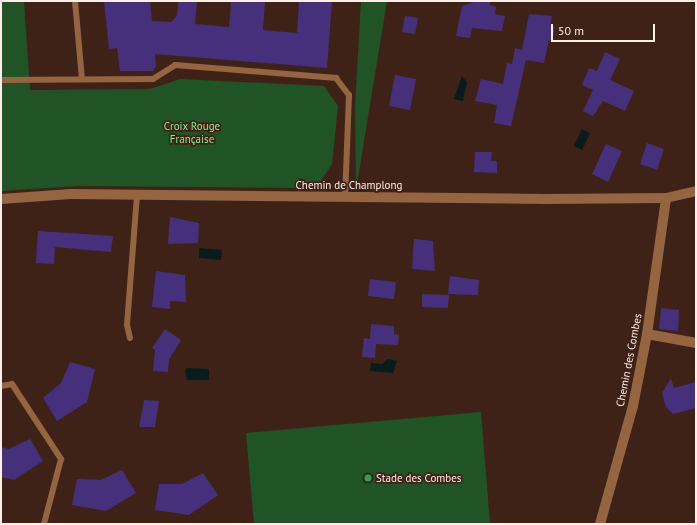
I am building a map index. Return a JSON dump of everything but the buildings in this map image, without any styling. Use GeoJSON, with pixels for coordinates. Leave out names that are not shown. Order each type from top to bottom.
{"type":"FeatureCollection","features":[{"type":"Feature","properties":{"kind":"street","name":"Chemin de Champlong"},"geometry":{"type":"LineString","coordinates":[[1,199],[137,194],[345,197],[666,198],[696,191]]}},
{"type":"Feature","properties":{"kind":"street","name":"Chemin des Combes"},"geometry":{"type":"LineString","coordinates":[[600,524],[633,406],[647,334],[666,198]]}},
{"type":"Feature","properties":{"kind":"street"},"geometry":{"type":"LineString","coordinates":[[647,334],[696,343]]}},
{"type":"Feature","properties":{"kind":"lane"},"geometry":{"type":"LineString","coordinates":[[74,1],[82,79]]}},
{"type":"Feature","properties":{"kind":"lane"},"geometry":{"type":"LineString","coordinates":[[1,80],[154,79],[175,65],[336,78],[349,95],[345,197]]}},
{"type":"Feature","properties":{"kind":"lane"},"geometry":{"type":"LineString","coordinates":[[130,338],[127,325],[137,194]]}},
{"type":"Feature","properties":{"kind":"lane"},"geometry":{"type":"LineString","coordinates":[[1,386],[12,384],[61,459],[44,524]]}},
{"type":"Feature","properties":{"kind":"green space","name":"Croix Rouge Française"},"geometry":{"type":"Polygon","coordinates":[[[1,1],[24,1],[30,90],[150,89],[180,79],[324,86],[338,106],[332,164],[316,188],[78,186],[1,191],[1,1]]]}},
{"type":"Feature","properties":{"kind":"green space"},"geometry":{"type":"Polygon","coordinates":[[[361,1],[387,1],[356,190],[355,107],[361,1]]]}},
{"type":"Feature","properties":{"kind":"green space","name":"Stade des Combes"},"geometry":{"type":"Polygon","coordinates":[[[481,412],[490,524],[254,524],[246,433],[481,412]]]}},
{"type":"Feature","properties":{"kind":"shaded area"},"geometry":{"type":"Polygon","coordinates":[[[462,76],[467,82],[463,101],[454,99],[462,76]]]}},
{"type":"Feature","properties":{"kind":"shaded area"},"geometry":{"type":"Polygon","coordinates":[[[582,129],[590,133],[582,150],[574,146],[582,129]]]}},
{"type":"Feature","properties":{"kind":"shaded area"},"geometry":{"type":"Polygon","coordinates":[[[199,248],[222,250],[221,260],[199,258],[199,248]]]}},
{"type":"Feature","properties":{"kind":"shaded area"},"geometry":{"type":"Polygon","coordinates":[[[388,359],[397,361],[393,373],[370,371],[371,363],[382,364],[388,359]]]}},
{"type":"Feature","properties":{"kind":"shaded area"},"geometry":{"type":"Polygon","coordinates":[[[187,368],[209,369],[209,380],[187,380],[185,371],[187,368]]]}},
{"type":"Feature","properties":{"kind":"place","name":"Stade des Combes"},"geometry":{"type":"Point","coordinates":[368,478]}}]}
